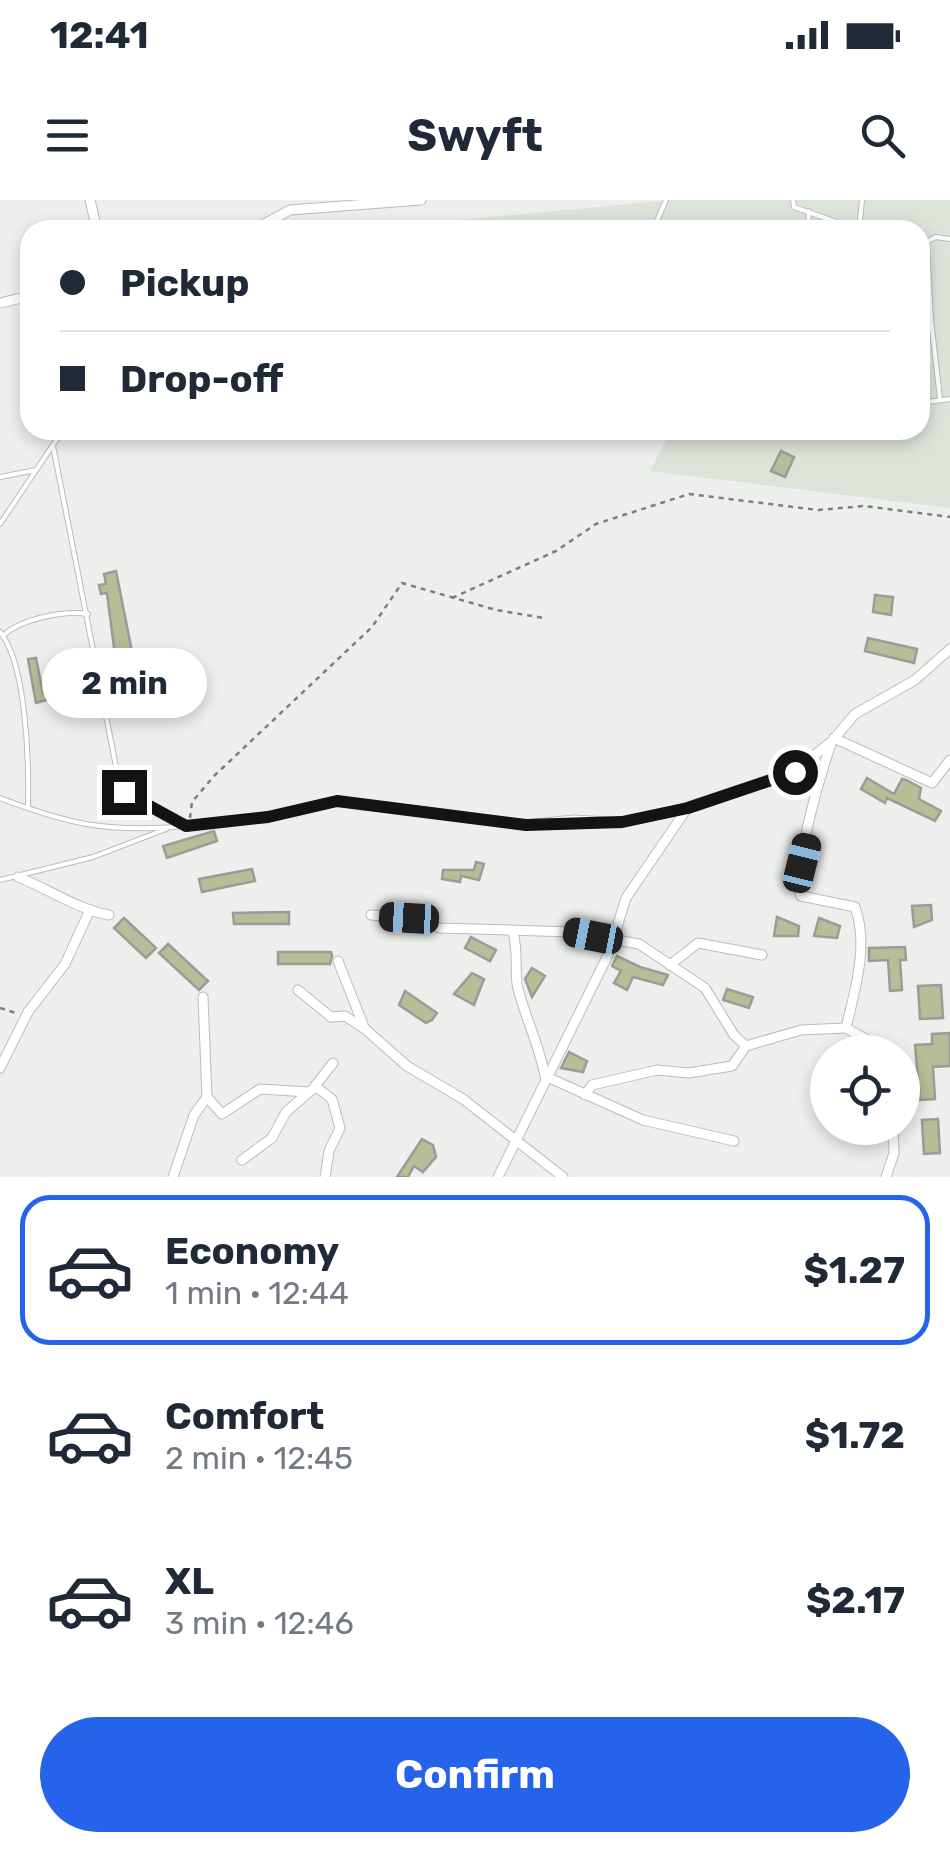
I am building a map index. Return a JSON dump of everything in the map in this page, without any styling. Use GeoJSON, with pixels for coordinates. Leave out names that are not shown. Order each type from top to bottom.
{"type":"FeatureCollection","features":[{"type":"Feature","properties":{"kind":"street"},"geometry":{"type":"LineString","coordinates":[[272,220],[290,210],[421,200]]}},
{"type":"Feature","properties":{"kind":"street"},"geometry":{"type":"LineString","coordinates":[[188,826],[268,817],[337,801],[526,825],[622,822],[688,808],[708,797],[785,778],[833,740],[854,714],[916,680],[950,649]]}},
{"type":"Feature","properties":{"kind":"street"},"geometry":{"type":"LineString","coordinates":[[833,740],[932,784],[950,760]]}},
{"type":"Feature","properties":{"kind":"street"},"geometry":{"type":"LineString","coordinates":[[833,740],[812,804],[798,882],[801,896],[855,906],[860,920],[860,965],[846,1028]]}},
{"type":"Feature","properties":{"kind":"street"},"geometry":{"type":"LineString","coordinates":[[498,1177],[613,940],[626,898],[688,808]]}},
{"type":"Feature","properties":{"kind":"street"},"geometry":{"type":"LineString","coordinates":[[18,877],[70,897],[88,912],[109,915]]}},
{"type":"Feature","properties":{"kind":"street"},"geometry":{"type":"LineString","coordinates":[[0,1068],[25,1016],[64,964],[88,912]]}},
{"type":"Feature","properties":{"kind":"street"},"geometry":{"type":"LineString","coordinates":[[371,916],[409,918],[440,928],[572,932],[638,944],[705,988],[734,1035],[746,1046]]}},
{"type":"Feature","properties":{"kind":"street"},"geometry":{"type":"LineString","coordinates":[[513,932],[520,957],[516,986],[536,1034],[545,1076]]}},
{"type":"Feature","properties":{"kind":"street"},"geometry":{"type":"LineString","coordinates":[[670,965],[698,943],[762,955]]}},
{"type":"Feature","properties":{"kind":"street"},"geometry":{"type":"LineString","coordinates":[[338,961],[365,1029]]}},
{"type":"Feature","properties":{"kind":"street"},"geometry":{"type":"LineString","coordinates":[[298,990],[331,1017],[346,1016],[365,1029],[406,1066],[463,1099],[563,1177]]}},
{"type":"Feature","properties":{"kind":"street"},"geometry":{"type":"LineString","coordinates":[[172,1177],[194,1115],[207,1097],[203,997]]}},
{"type":"Feature","properties":{"kind":"street"},"geometry":{"type":"LineString","coordinates":[[585,1095],[592,1085],[636,1074],[732,1066],[746,1046],[801,1030],[846,1028],[859,1035]]}},
{"type":"Feature","properties":{"kind":"street"},"geometry":{"type":"LineString","coordinates":[[242,1160],[272,1138],[286,1112],[313,1089],[332,1063]]}},
{"type":"Feature","properties":{"kind":"street"},"geometry":{"type":"LineString","coordinates":[[545,1076],[643,1120],[734,1141]]}},
{"type":"Feature","properties":{"kind":"street"},"geometry":{"type":"LineString","coordinates":[[207,1097],[222,1114],[260,1089],[313,1089],[332,1099],[340,1128],[329,1150],[324,1177]]}},
{"type":"Feature","properties":{"kind":"street"},"geometry":{"type":"LineString","coordinates":[[886,1177],[894,1145]]}},
{"type":"Feature","properties":{"kind":"lane"},"geometry":{"type":"LineString","coordinates":[[793,200],[794,207],[834,220]]}},
{"type":"Feature","properties":{"kind":"lane"},"geometry":{"type":"LineString","coordinates":[[808,220],[809,210]]}},
{"type":"Feature","properties":{"kind":"lane"},"geometry":{"type":"LineString","coordinates":[[930,295],[940,399]]}},
{"type":"Feature","properties":{"kind":"lane"},"geometry":{"type":"LineString","coordinates":[[930,401],[950,399]]}},
{"type":"Feature","properties":{"kind":"lane"},"geometry":{"type":"LineString","coordinates":[[0,524],[56,440]]}},
{"type":"Feature","properties":{"kind":"lane"},"geometry":{"type":"LineString","coordinates":[[52,446],[120,788],[188,826]]}},
{"type":"Feature","properties":{"kind":"lane"},"geometry":{"type":"LineString","coordinates":[[0,477],[36,470]]}},
{"type":"Feature","properties":{"kind":"lane"},"geometry":{"type":"LineString","coordinates":[[28,810],[23,715],[2,634],[13,626],[76,612],[88,614]]}},
{"type":"Feature","properties":{"kind":"lane"},"geometry":{"type":"LineString","coordinates":[[1,798],[75,825],[124,831],[188,826]]}},
{"type":"Feature","properties":{"kind":"lane"},"geometry":{"type":"LineString","coordinates":[[0,880],[94,856],[170,828]]}},
{"type":"Feature","properties":{"kind":"path"},"geometry":{"type":"LineString","coordinates":[[452,598],[556,551],[596,524],[690,494],[818,510],[864,506],[950,517]]}},
{"type":"Feature","properties":{"kind":"path"},"geometry":{"type":"LineString","coordinates":[[188,826],[190,807],[214,776],[372,627],[399,586],[406,583],[452,598],[544,618]]}},
{"type":"Feature","properties":{"kind":"path"},"geometry":{"type":"LineString","coordinates":[[0,1008],[25,1016]]}},
{"type":"Feature","properties":{"kind":"shaded area"},"geometry":{"type":"Polygon","coordinates":[[[671,200],[950,200],[950,508],[650,471],[666,440],[930,440],[930,220],[460,220],[671,200]]]}},
{"type":"Feature","properties":{"kind":"building"},"geometry":{"type":"Polygon","coordinates":[[[781,451],[794,457],[785,477],[771,471],[781,451]]]}},
{"type":"Feature","properties":{"kind":"building"},"geometry":{"type":"Polygon","coordinates":[[[116,571],[137,677],[124,679],[123,670],[117,671],[107,593],[101,594],[99,585],[106,584],[104,574],[116,571]]]}},
{"type":"Feature","properties":{"kind":"building"},"geometry":{"type":"Polygon","coordinates":[[[875,595],[893,597],[891,615],[873,612],[875,595]]]}},
{"type":"Feature","properties":{"kind":"building"},"geometry":{"type":"Polygon","coordinates":[[[868,638],[917,649],[914,663],[865,651],[868,638]]]}},
{"type":"Feature","properties":{"kind":"building"},"geometry":{"type":"Polygon","coordinates":[[[36,658],[43,693],[52,691],[54,698],[36,703],[28,659],[36,658]]]}},
{"type":"Feature","properties":{"kind":"building"},"geometry":{"type":"Polygon","coordinates":[[[867,778],[894,794],[902,779],[906,780],[921,788],[919,799],[941,811],[935,821],[887,798],[885,803],[861,789],[867,778]]]}},
{"type":"Feature","properties":{"kind":"building"},"geometry":{"type":"Polygon","coordinates":[[[214,831],[217,841],[167,858],[163,846],[214,831]]]}},
{"type":"Feature","properties":{"kind":"building"},"geometry":{"type":"Polygon","coordinates":[[[476,862],[484,864],[479,880],[461,876],[460,882],[442,879],[443,870],[474,870],[476,862]]]}},
{"type":"Feature","properties":{"kind":"building"},"geometry":{"type":"Polygon","coordinates":[[[252,869],[255,881],[202,892],[199,879],[252,869]]]}},
{"type":"Feature","properties":{"kind":"building"},"geometry":{"type":"Polygon","coordinates":[[[931,905],[932,920],[914,927],[912,906],[931,905]]]}},
{"type":"Feature","properties":{"kind":"building"},"geometry":{"type":"Polygon","coordinates":[[[289,912],[289,924],[234,924],[233,913],[289,912]]]}},
{"type":"Feature","properties":{"kind":"building"},"geometry":{"type":"Polygon","coordinates":[[[777,917],[799,926],[798,936],[774,936],[777,917]]]}},
{"type":"Feature","properties":{"kind":"building"},"geometry":{"type":"Polygon","coordinates":[[[124,918],[156,948],[146,958],[114,928],[124,918]]]}},
{"type":"Feature","properties":{"kind":"building"},"geometry":{"type":"Polygon","coordinates":[[[819,918],[840,926],[837,938],[814,936],[819,918]]]}},
{"type":"Feature","properties":{"kind":"building"},"geometry":{"type":"Polygon","coordinates":[[[471,937],[496,950],[490,961],[465,948],[471,937]]]}},
{"type":"Feature","properties":{"kind":"building"},"geometry":{"type":"Polygon","coordinates":[[[168,944],[208,981],[199,990],[159,953],[168,944]]]}},
{"type":"Feature","properties":{"kind":"building"},"geometry":{"type":"Polygon","coordinates":[[[905,947],[906,960],[900,960],[902,990],[890,991],[888,960],[869,961],[869,948],[905,947]]]}},
{"type":"Feature","properties":{"kind":"building"},"geometry":{"type":"Polygon","coordinates":[[[278,952],[331,952],[332,956],[330,964],[278,964],[278,952]]]}},
{"type":"Feature","properties":{"kind":"building"},"geometry":{"type":"Polygon","coordinates":[[[617,956],[668,975],[663,985],[633,977],[627,990],[614,983],[621,971],[612,966],[617,956]]]}},
{"type":"Feature","properties":{"kind":"building"},"geometry":{"type":"Polygon","coordinates":[[[532,968],[545,976],[532,997],[525,979],[532,968]]]}},
{"type":"Feature","properties":{"kind":"building"},"geometry":{"type":"Polygon","coordinates":[[[472,973],[484,979],[474,1005],[454,994],[472,973]]]}},
{"type":"Feature","properties":{"kind":"building"},"geometry":{"type":"Polygon","coordinates":[[[941,985],[943,1018],[920,1019],[918,986],[941,985]]]}},
{"type":"Feature","properties":{"kind":"building"},"geometry":{"type":"Polygon","coordinates":[[[727,989],[753,997],[749,1008],[723,1000],[727,989]]]}},
{"type":"Feature","properties":{"kind":"building"},"geometry":{"type":"Polygon","coordinates":[[[405,991],[437,1013],[432,1020],[426,1023],[399,1005],[405,991]]]}},
{"type":"Feature","properties":{"kind":"building"},"geometry":{"type":"Polygon","coordinates":[[[950,1033],[950,1066],[933,1067],[935,1099],[920,1100],[920,1045],[932,1044],[932,1034],[950,1033]]]}},
{"type":"Feature","properties":{"kind":"building"},"geometry":{"type":"Polygon","coordinates":[[[569,1052],[587,1061],[583,1072],[561,1068],[569,1052]]]}},
{"type":"Feature","properties":{"kind":"building"},"geometry":{"type":"Polygon","coordinates":[[[938,1119],[940,1153],[924,1154],[922,1120],[938,1119]]]}},
{"type":"Feature","properties":{"kind":"building"},"geometry":{"type":"Polygon","coordinates":[[[422,1139],[433,1145],[436,1157],[423,1172],[414,1166],[408,1177],[397,1177],[422,1139]]]}},
{"type":"Feature","properties":{"kind":"route"},"geometry":{"type":"LineString","coordinates":[[124,792],[186,826],[268,817],[337,801],[460,820],[526,825],[644,820],[795,772]]}}]}
